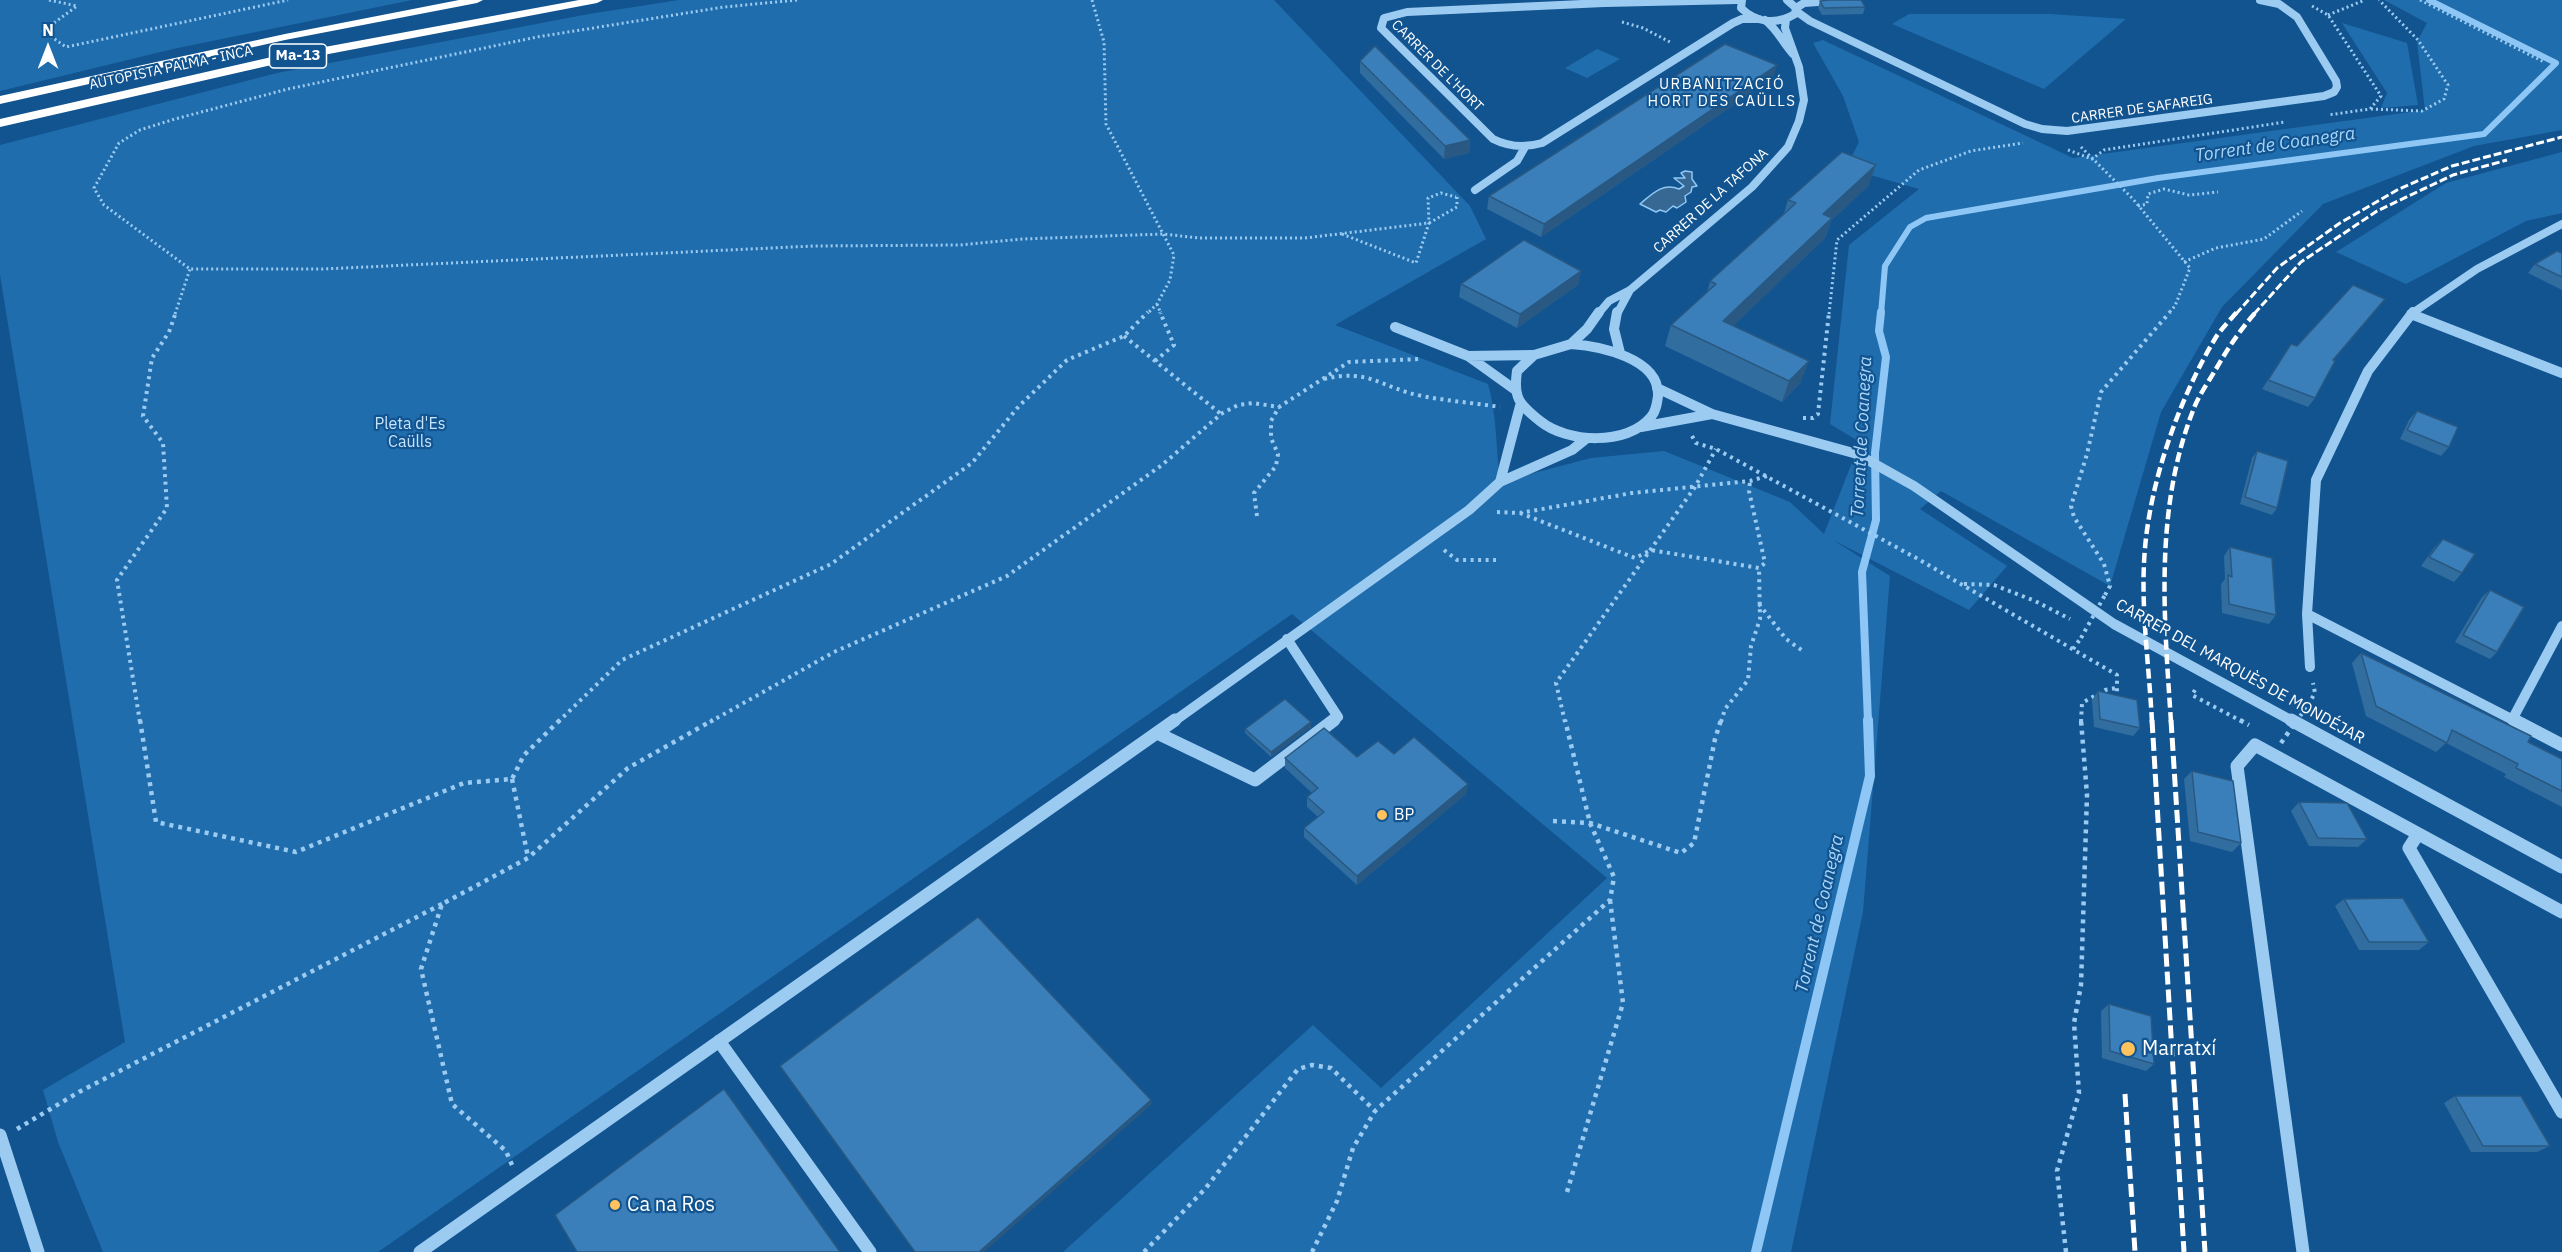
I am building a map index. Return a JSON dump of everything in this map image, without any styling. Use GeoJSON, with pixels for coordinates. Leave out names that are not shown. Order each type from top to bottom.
{"type":"FeatureCollection","features":[{"type":"Feature","properties":{"kind":"highway","name":"AUTOPISTA PALMA - INCA"},"geometry":{"type":"LineString","coordinates":[[0,100],[285,37],[477,0]]}},
{"type":"Feature","properties":{"kind":"highway","name":"AUTOPISTA PALMA - INCA"},"geometry":{"type":"LineString","coordinates":[[0,123],[276,60],[597,0]]}},
{"type":"Feature","properties":{"kind":"street","name":"CARRER DE L'HORT"},"geometry":{"type":"LineString","coordinates":[[1525,147],[1507,146],[1493,139],[1383,31],[1381,24],[1384,18],[1397,13],[1443,10],[1737,0]]}},
{"type":"Feature","properties":{"kind":"street","name":"CARRER DE LA TAFONA"},"geometry":{"type":"LineString","coordinates":[[1742,0],[1740,4],[1743,11],[1773,26],[1782,42],[1793,54]]}},
{"type":"Feature","properties":{"kind":"street","name":"CARRER DE SAFAREIG"},"geometry":{"type":"LineString","coordinates":[[1787,0],[1810,21],[2025,124],[2042,129],[2067,131],[2334,92],[2337,87],[2336,81],[2297,17],[2285,7],[2260,0]]}},
{"type":"Feature","properties":{"kind":"street"},"geometry":{"type":"LineString","coordinates":[[1788,19],[1804,3],[1847,0]]}},
{"type":"Feature","properties":{"kind":"street"},"geometry":{"type":"LineString","coordinates":[[1475,190],[1517,161],[1525,147],[1542,143],[1733,23],[1742,19],[1761,19]]}},
{"type":"Feature","properties":{"kind":"street","name":"CARRER DE SAFAREIG"},"geometry":{"type":"LineString","coordinates":[[1761,19],[1810,21]]}},
{"type":"Feature","properties":{"kind":"street","name":"CARRER DE LA TAFONA"},"geometry":{"type":"LineString","coordinates":[[1630,290],[1752,187],[1788,147],[1799,122],[1803,82],[1793,54],[1792,43],[1785,28],[1788,19]]}},
{"type":"Feature","properties":{"kind":"street"},"geometry":{"type":"LineString","coordinates":[[2310,667],[2307,614],[2316,480],[2368,371],[2411,314],[2477,268],[2562,224]]}},
{"type":"Feature","properties":{"kind":"street"},"geometry":{"type":"LineString","coordinates":[[1571,344],[1585,334],[1600,308],[1612,296],[1630,290]]}},
{"type":"Feature","properties":{"kind":"street"},"geometry":{"type":"LineString","coordinates":[[1620,353],[1615,341],[1615,316],[1626,302],[1630,290]]}},
{"type":"Feature","properties":{"kind":"street"},"geometry":{"type":"LineString","coordinates":[[2411,314],[2562,373]]}},
{"type":"Feature","properties":{"kind":"street"},"geometry":{"type":"LineString","coordinates":[[1395,327],[1446,350],[1468,356],[1534,355]]}},
{"type":"Feature","properties":{"kind":"street"},"geometry":{"type":"LineString","coordinates":[[1641,427],[1653,416],[1658,402],[1657,388],[1650,375],[1637,363],[1620,353],[1604,348],[1571,344],[1549,348],[1534,355],[1518,368],[1514,389],[1520,406],[1532,418],[1548,428],[1567,435],[1608,438],[1626,434],[1641,427],[1712,414]]}},
{"type":"Feature","properties":{"kind":"street"},"geometry":{"type":"LineString","coordinates":[[1468,356],[1514,389]]}},
{"type":"Feature","properties":{"kind":"street","name":"CARRER DEL MARQUÈS DE MONDÉJAR"},"geometry":{"type":"LineString","coordinates":[[1657,388],[1712,414],[1857,454],[1914,486],[2114,624],[2562,867]]}},
{"type":"Feature","properties":{"kind":"street"},"geometry":{"type":"LineString","coordinates":[[1500,482],[1520,406]]}},
{"type":"Feature","properties":{"kind":"street"},"geometry":{"type":"LineString","coordinates":[[420,1252],[1469,510],[1500,482],[1572,450],[1587,438]]}},
{"type":"Feature","properties":{"kind":"street"},"geometry":{"type":"LineString","coordinates":[[2307,614],[2562,745]]}},
{"type":"Feature","properties":{"kind":"street"},"geometry":{"type":"LineString","coordinates":[[2512,720],[2562,626]]}},
{"type":"Feature","properties":{"kind":"street"},"geometry":{"type":"LineString","coordinates":[[1156,733],[1255,780],[1338,717],[1287,639]]}},
{"type":"Feature","properties":{"kind":"street"},"geometry":{"type":"LineString","coordinates":[[2303,1252],[2237,766],[2255,745],[2562,912]]}},
{"type":"Feature","properties":{"kind":"street"},"geometry":{"type":"LineString","coordinates":[[2418,834],[2409,848],[2562,1112]]}},
{"type":"Feature","properties":{"kind":"street"},"geometry":{"type":"LineString","coordinates":[[719,1041],[870,1252]]}},
{"type":"Feature","properties":{"kind":"street"},"geometry":{"type":"LineString","coordinates":[[1,1137],[39,1252]]}},
{"type":"Feature","properties":{"kind":"path"},"geometry":{"type":"LineString","coordinates":[[49,0],[76,6],[43,31],[66,47],[288,0]]}},
{"type":"Feature","properties":{"kind":"path"},"geometry":{"type":"LineString","coordinates":[[797,0],[724,7],[537,37],[288,89],[140,130],[119,144],[94,188],[104,205],[190,269],[323,269],[813,246],[960,245],[1022,239],[1163,234],[1199,238],[1305,238],[1429,223],[1457,207],[1456,197]]}},
{"type":"Feature","properties":{"kind":"path"},"geometry":{"type":"LineString","coordinates":[[528,858],[512,779],[524,755],[622,660],[831,564],[972,463],[1019,406],[1067,360],[1124,336],[1157,304],[1170,280],[1174,255],[1106,124],[1104,42],[1092,0]]}},
{"type":"Feature","properties":{"kind":"path"},"geometry":{"type":"LineString","coordinates":[[2328,15],[2365,0]]}},
{"type":"Feature","properties":{"kind":"path"},"geometry":{"type":"LineString","coordinates":[[2370,109],[2422,111],[2444,99],[2448,85],[2418,40],[2379,0]]}},
{"type":"Feature","properties":{"kind":"path"},"geometry":{"type":"LineString","coordinates":[[2420,0],[2544,62]]}},
{"type":"Feature","properties":{"kind":"path"},"geometry":{"type":"LineString","coordinates":[[1617,20],[1643,28],[1686,52]]}},
{"type":"Feature","properties":{"kind":"path"},"geometry":{"type":"LineString","coordinates":[[1796,418],[1813,418],[1818,414],[1838,240],[1919,170],[1971,152],[2027,142]]}},
{"type":"Feature","properties":{"kind":"path"},"geometry":{"type":"LineString","coordinates":[[2073,648],[2110,586],[2103,564],[2074,517],[2071,506],[2087,454],[2101,392],[2175,306],[2190,268],[2133,199],[2080,146]]}},
{"type":"Feature","properties":{"kind":"path"},"geometry":{"type":"LineString","coordinates":[[2138,206],[2147,204],[2148,194],[2154,189],[2167,188],[2191,195],[2218,192]]}},
{"type":"Feature","properties":{"kind":"path"},"geometry":{"type":"LineString","coordinates":[[1341,234],[1416,263],[1429,223],[1428,198],[1441,193],[1456,197],[1475,190]]}},
{"type":"Feature","properties":{"kind":"path"},"geometry":{"type":"LineString","coordinates":[[2184,262],[2216,248],[2264,239],[2302,211]]}},
{"type":"Feature","properties":{"kind":"path"},"geometry":{"type":"LineString","coordinates":[[190,269],[169,332],[152,358],[143,416],[163,442],[167,508],[117,580],[156,822],[296,852],[464,783],[512,779]]}},
{"type":"Feature","properties":{"kind":"path"},"geometry":{"type":"LineString","coordinates":[[1155,361],[1174,345],[1157,304]]}},
{"type":"Feature","properties":{"kind":"path"},"geometry":{"type":"LineString","coordinates":[[1124,336],[1221,414]]}},
{"type":"Feature","properties":{"kind":"path"},"geometry":{"type":"LineString","coordinates":[[1257,516],[1254,493],[1276,466],[1278,454],[1271,438],[1271,421],[1279,407],[1349,362],[1421,359],[1446,350]]}},
{"type":"Feature","properties":{"kind":"path"},"geometry":{"type":"LineString","coordinates":[[1320,380],[1345,374],[1363,376],[1420,396],[1495,408],[1520,406]]}},
{"type":"Feature","properties":{"kind":"path"},"geometry":{"type":"LineString","coordinates":[[1,1137],[79,1092],[528,858],[628,768],[834,652],[1007,576],[1162,465],[1221,414],[1238,405],[1253,403],[1279,407]]}},
{"type":"Feature","properties":{"kind":"path"},"geometry":{"type":"LineString","coordinates":[[1684,419],[1696,443],[1716,449],[1840,515],[1964,584],[2117,675],[2117,706]]}},
{"type":"Feature","properties":{"kind":"path"},"geometry":{"type":"LineString","coordinates":[[1567,1192],[1623,1003],[1610,900],[1614,877],[1590,823],[1556,683],[1695,487],[1716,449]]}},
{"type":"Feature","properties":{"kind":"path"},"geometry":{"type":"LineString","coordinates":[[1469,510],[1520,513],[1632,493],[1750,481],[1767,476]]}},
{"type":"Feature","properties":{"kind":"path"},"geometry":{"type":"LineString","coordinates":[[1520,513],[1635,558],[1651,550],[1759,568],[1765,563],[1749,491],[1750,481]]}},
{"type":"Feature","properties":{"kind":"path"},"geometry":{"type":"LineString","coordinates":[[1451,543],[1442,549],[1457,560],[1496,560]]}},
{"type":"Feature","properties":{"kind":"path"},"geometry":{"type":"LineString","coordinates":[[1553,821],[1590,823],[1681,853],[1694,843],[1715,739],[1725,709],[1748,680],[1751,646],[1760,619],[1759,568]]}},
{"type":"Feature","properties":{"kind":"path"},"geometry":{"type":"LineString","coordinates":[[1759,604],[1786,639],[1803,651]]}},
{"type":"Feature","properties":{"kind":"path"},"geometry":{"type":"LineString","coordinates":[[2066,1252],[2057,1172],[2079,1093],[2074,1023],[2081,985],[2086,867],[2086,795],[2080,728],[2082,704],[2105,690],[2117,688]]}},
{"type":"Feature","properties":{"kind":"path"},"geometry":{"type":"LineString","coordinates":[[2196,688],[2192,695],[2252,727]]}},
{"type":"Feature","properties":{"kind":"path"},"geometry":{"type":"LineString","coordinates":[[2274,755],[2308,705]]}},
{"type":"Feature","properties":{"kind":"path"},"geometry":{"type":"LineString","coordinates":[[2271,738],[2282,743]]}},
{"type":"Feature","properties":{"kind":"path"},"geometry":{"type":"LineString","coordinates":[[1312,1252],[1337,1201],[1353,1148],[1375,1111],[1610,900]]}},
{"type":"Feature","properties":{"kind":"path"},"geometry":{"type":"LineString","coordinates":[[442,904],[421,969],[452,1104],[506,1151],[519,1182]]}},
{"type":"Feature","properties":{"kind":"path"},"geometry":{"type":"LineString","coordinates":[[1144,1252],[1205,1189],[1298,1069],[1312,1065],[1331,1068],[1375,1111]]}},
{"type":"Feature","properties":{"kind":"green space"},"geometry":{"type":"Polygon","coordinates":[[[0,0],[412,0],[173,49],[0,91],[0,0]]]}},
{"type":"Feature","properties":{"kind":"green space","name":"Pleta d'Es Caülls"},"geometry":{"type":"Polygon","coordinates":[[[679,0],[1274,0],[1470,206],[1486,239],[1335,325],[1488,384],[1495,420],[1500,482],[1591,458],[1664,451],[1790,502],[1824,534],[1860,442],[1830,424],[1849,245],[1919,189],[1846,168],[1859,142],[1843,96],[1813,43],[1823,40],[2073,158],[2425,110],[2417,42],[2427,23],[2384,0],[2562,0],[2562,130],[2474,146],[2323,204],[2222,307],[2161,412],[2110,586],[1941,491],[1920,509],[2007,566],[1969,610],[1833,540],[1890,576],[1863,912],[1791,1252],[1063,1252],[1313,1025],[1381,1088],[1607,878],[1292,614],[378,1252],[103,1252],[58,1142],[43,1090],[125,1042],[0,275],[0,145],[277,73],[589,14],[679,0]]]}},
{"type":"Feature","properties":{"kind":"green space"},"geometry":{"type":"Polygon","coordinates":[[[1909,14],[2050,14],[2126,19],[2044,89],[1892,24],[1909,14]]]}},
{"type":"Feature","properties":{"kind":"green space"},"geometry":{"type":"Polygon","coordinates":[[[2342,23],[2407,43],[2418,105],[2381,108],[2387,93],[2342,23]]]}},
{"type":"Feature","properties":{"kind":"green space"},"geometry":{"type":"Polygon","coordinates":[[[1597,49],[1620,59],[1587,78],[1565,68],[1597,49]]]}},
{"type":"Feature","properties":{"kind":"green space"},"geometry":{"type":"Polygon","coordinates":[[[2562,152],[2562,213],[2526,221],[2406,284],[2336,252],[2446,183],[2562,152]]]}},
{"type":"Feature","properties":{"kind":"shaded area"},"geometry":{"type":"Polygon","coordinates":[[[1692,172],[1692,179],[1697,186],[1692,187],[1691,192],[1685,196],[1686,202],[1677,208],[1673,206],[1666,212],[1660,210],[1656,212],[1640,204],[1663,188],[1679,189],[1684,186],[1674,178],[1685,178],[1681,173],[1692,172]]]}},
{"type":"Feature","properties":{"kind":"building"},"geometry":{"type":"Polygon","coordinates":[[[1861,0],[1865,7],[1824,8],[1820,1],[1861,0]]]}},
{"type":"Feature","properties":{"kind":"building"},"geometry":{"type":"Polygon","coordinates":[[[1725,44],[1777,65],[1544,224],[1489,196],[1725,44]]]}},
{"type":"Feature","properties":{"kind":"building"},"geometry":{"type":"Polygon","coordinates":[[[1375,46],[1470,140],[1445,146],[1360,61],[1375,46]]]}},
{"type":"Feature","properties":{"kind":"building"},"geometry":{"type":"Polygon","coordinates":[[[1842,152],[1876,165],[1823,214],[1832,218],[1723,321],[1809,361],[1789,381],[1671,325],[1716,284],[1710,281],[1796,203],[1788,200],[1842,152]]]}},
{"type":"Feature","properties":{"kind":"building"},"geometry":{"type":"Polygon","coordinates":[[[1524,240],[1581,271],[1520,314],[1461,284],[1524,240]]]}},
{"type":"Feature","properties":{"kind":"building"},"geometry":{"type":"Polygon","coordinates":[[[2557,251],[2562,253],[2562,277],[2535,264],[2557,251]]]}},
{"type":"Feature","properties":{"kind":"building"},"geometry":{"type":"Polygon","coordinates":[[[2353,285],[2385,299],[2333,360],[2335,361],[2315,398],[2268,380],[2291,344],[2297,346],[2353,285]]]}},
{"type":"Feature","properties":{"kind":"building"},"geometry":{"type":"Polygon","coordinates":[[[2417,411],[2458,427],[2449,447],[2407,430],[2417,411]]]}},
{"type":"Feature","properties":{"kind":"building"},"geometry":{"type":"Polygon","coordinates":[[[2257,451],[2288,461],[2277,508],[2245,497],[2257,451]]]}},
{"type":"Feature","properties":{"kind":"building"},"geometry":{"type":"Polygon","coordinates":[[[2443,539],[2475,554],[2462,573],[2429,557],[2443,539]]]}},
{"type":"Feature","properties":{"kind":"building"},"geometry":{"type":"Polygon","coordinates":[[[2230,547],[2272,558],[2276,615],[2229,604],[2228,575],[2232,577],[2230,547]]]}},
{"type":"Feature","properties":{"kind":"building"},"geometry":{"type":"Polygon","coordinates":[[[2490,590],[2524,607],[2497,652],[2463,635],[2490,590]]]}},
{"type":"Feature","properties":{"kind":"building"},"geometry":{"type":"Polygon","coordinates":[[[2361,653],[2531,736],[2528,742],[2562,759],[2562,791],[2516,768],[2518,764],[2452,730],[2447,743],[2376,706],[2361,653]]]}},
{"type":"Feature","properties":{"kind":"building"},"geometry":{"type":"Polygon","coordinates":[[[2098,691],[2137,700],[2140,728],[2100,719],[2098,691]]]}},
{"type":"Feature","properties":{"kind":"building"},"geometry":{"type":"Polygon","coordinates":[[[1285,699],[1311,722],[1271,752],[1245,729],[1285,699]]]}},
{"type":"Feature","properties":{"kind":"building"},"geometry":{"type":"Polygon","coordinates":[[[1324,728],[1357,757],[1378,741],[1394,754],[1414,737],[1468,784],[1357,876],[1304,828],[1324,812],[1307,797],[1318,788],[1285,758],[1324,728]]]}},
{"type":"Feature","properties":{"kind":"building"},"geometry":{"type":"Polygon","coordinates":[[[2192,771],[2233,781],[2241,843],[2198,832],[2192,771]]]}},
{"type":"Feature","properties":{"kind":"building"},"geometry":{"type":"Polygon","coordinates":[[[2299,802],[2347,803],[2367,839],[2318,838],[2299,802]]]}},
{"type":"Feature","properties":{"kind":"building"},"geometry":{"type":"Polygon","coordinates":[[[2403,898],[2429,942],[2369,942],[2344,899],[2403,898]]]}},
{"type":"Feature","properties":{"kind":"building"},"geometry":{"type":"Polygon","coordinates":[[[978,917],[1151,1100],[979,1252],[915,1252],[780,1066],[978,917]]]}},
{"type":"Feature","properties":{"kind":"building"},"geometry":{"type":"Polygon","coordinates":[[[2109,1004],[2151,1016],[2154,1064],[2110,1051],[2109,1004]]]}},
{"type":"Feature","properties":{"kind":"building"},"geometry":{"type":"Polygon","coordinates":[[[724,1089],[840,1252],[577,1252],[555,1215],[724,1089]]]}},
{"type":"Feature","properties":{"kind":"building"},"geometry":{"type":"Polygon","coordinates":[[[2455,1096],[2521,1096],[2550,1146],[2483,1146],[2455,1096]]]}},
{"type":"Feature","properties":{"kind":"waterway","name":"Torrent de Coanegra"},"geometry":{"type":"LineString","coordinates":[[1881,314],[1885,266],[1910,227],[1926,218],[2158,178],[2484,134],[2556,63],[2429,0]]}},
{"type":"Feature","properties":{"kind":"waterway","name":"Torrent de Coanegra"},"geometry":{"type":"LineString","coordinates":[[1868,722],[1862,572],[1876,520],[1875,453],[1886,357],[1879,331],[1881,312]]}},
{"type":"Feature","properties":{"kind":"waterway","name":"Torrent de Coanegra"},"geometry":{"type":"LineString","coordinates":[[1756,1252],[1870,776],[1868,720]]}},
{"type":"Feature","properties":{"kind":"railway"},"geometry":{"type":"LineString","coordinates":[[2236,314],[2277,268],[2340,223],[2399,189],[2452,166],[2562,137]]}},
{"type":"Feature","properties":{"kind":"railway"},"geometry":{"type":"LineString","coordinates":[[2254,314],[2301,262],[2377,211],[2453,175],[2507,160]]}},
{"type":"Feature","properties":{"kind":"railway"},"geometry":{"type":"LineString","coordinates":[[2152,722],[2144,591],[2148,521],[2161,466],[2179,412],[2216,337],[2237,312]]}},
{"type":"Feature","properties":{"kind":"railway"},"geometry":{"type":"LineString","coordinates":[[2171,722],[2166,642],[2165,563],[2167,524],[2181,446],[2196,403],[2204,388],[2230,346],[2256,312]]}},
{"type":"Feature","properties":{"kind":"railway"},"geometry":{"type":"LineString","coordinates":[[2152,720],[2184,1252]]}},
{"type":"Feature","properties":{"kind":"railway"},"geometry":{"type":"LineString","coordinates":[[2171,720],[2205,1252]]}},
{"type":"Feature","properties":{"kind":"railway"},"geometry":{"type":"LineString","coordinates":[[2125,1094],[2135,1252]]}},
{"type":"Feature","properties":{"kind":"place","name":"BP"},"geometry":{"type":"Point","coordinates":[1382,815]}},
{"type":"Feature","properties":{"kind":"place","name":"Marratxí"},"geometry":{"type":"Point","coordinates":[2128,1049]}},
{"type":"Feature","properties":{"kind":"place","name":"Ca na Ros"},"geometry":{"type":"Point","coordinates":[615,1205]}},
{"type":"Feature","properties":{"kind":"district","name":"URBANITZACIÓ HORT DES CAÜLLS"},"geometry":{"type":"Point","coordinates":[1722,94]}}]}
